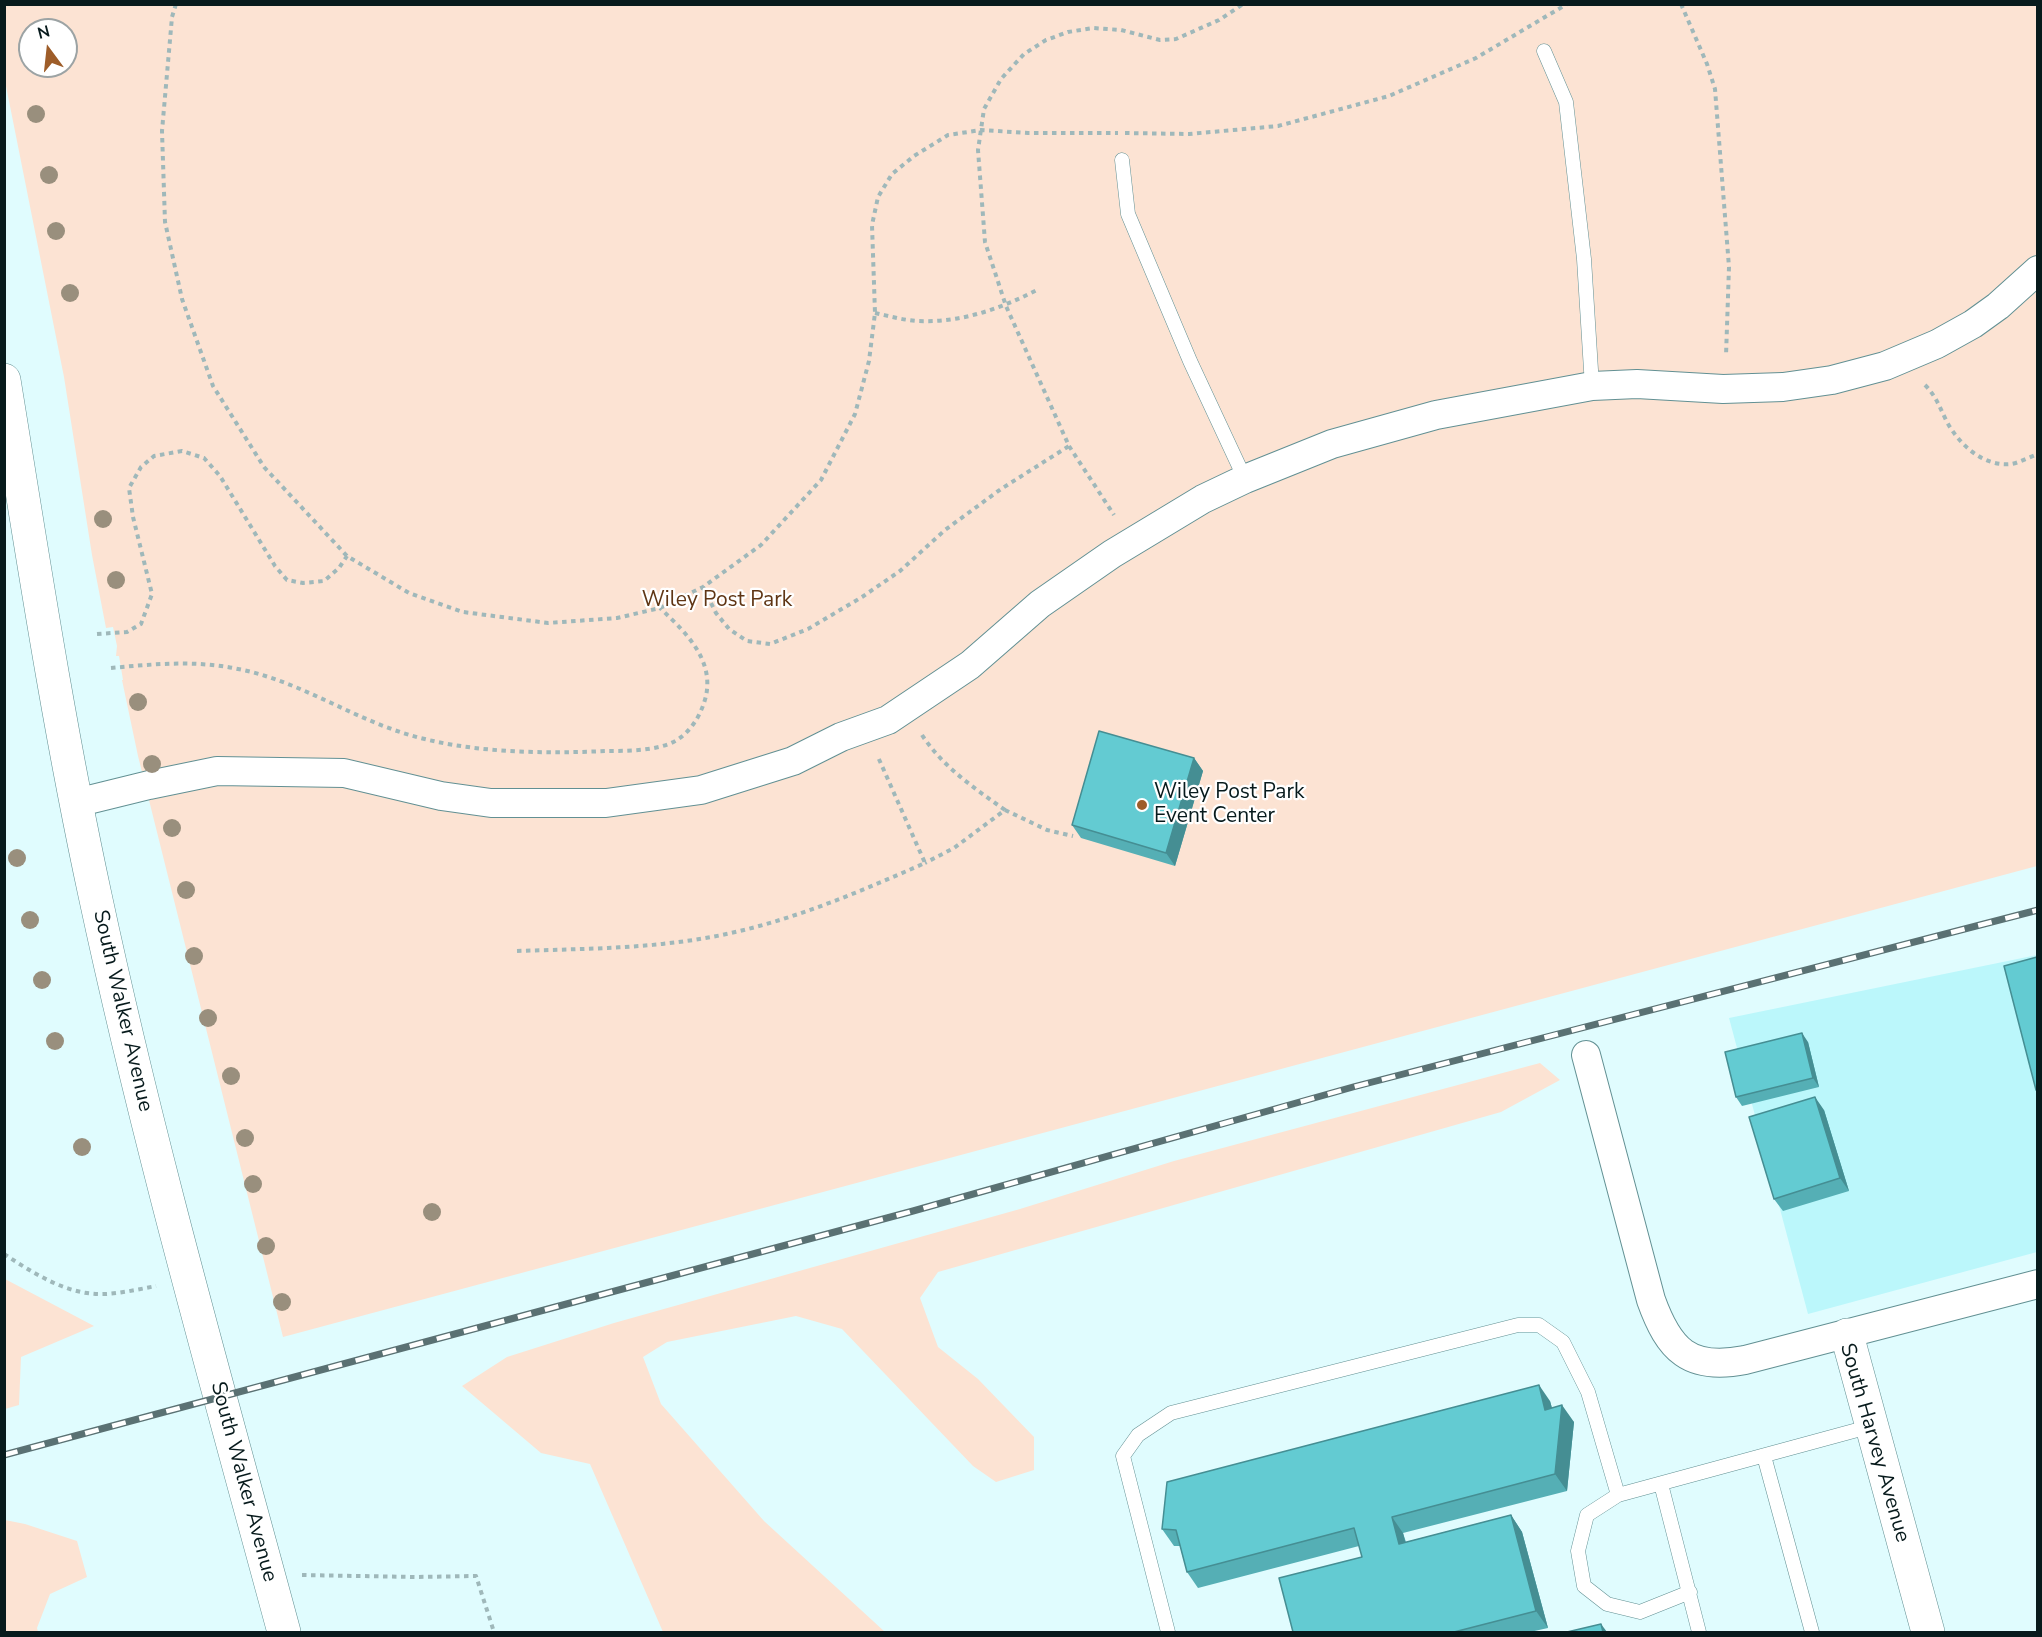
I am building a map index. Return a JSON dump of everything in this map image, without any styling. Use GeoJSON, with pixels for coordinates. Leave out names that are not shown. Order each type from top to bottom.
{"type":"FeatureCollection","features":[{"type":"Feature","properties":{"kind":"main road","name":"South Walker Avenue"},"geometry":{"type":"LineString","coordinates":[[4,380],[56,701],[129,1047],[284,1632]]}},
{"type":"Feature","properties":{"kind":"main road","name":"South Harvey Avenue"},"geometry":{"type":"LineString","coordinates":[[1847,1335],[1928,1632]]}},
{"type":"Feature","properties":{"kind":"street"},"geometry":{"type":"LineString","coordinates":[[76,803],[217,771],[344,772],[441,796],[491,803],[606,803],[701,790],[793,761],[841,737],[888,720],[970,665],[1041,604],[1079,576],[1134,541],[1203,499],[1245,479],[1332,444],[1436,415],[1592,386],[1637,384],[1723,389],[1783,387],[1832,380],[1885,366],[1937,344],[1973,324],[1998,306],[2037,270]]}},
{"type":"Feature","properties":{"kind":"street","name":"South Harvey Avenue"},"geometry":{"type":"LineString","coordinates":[[1586,1055],[1651,1300],[1657,1318],[1674,1347],[1685,1356],[1697,1361],[1727,1364],[1847,1335]]}},
{"type":"Feature","properties":{"kind":"street"},"geometry":{"type":"LineString","coordinates":[[1847,1335],[2037,1284]]}},
{"type":"Feature","properties":{"kind":"lane"},"geometry":{"type":"LineString","coordinates":[[1544,51],[1566,102],[1584,259],[1592,386]]}},
{"type":"Feature","properties":{"kind":"lane"},"geometry":{"type":"LineString","coordinates":[[1122,160],[1128,214],[1190,361],[1245,479]]}},
{"type":"Feature","properties":{"kind":"lane"},"geometry":{"type":"LineString","coordinates":[[1168,1632],[1123,1456],[1138,1435],[1172,1413],[1518,1325],[1539,1325],[1563,1342],[1588,1392],[1618,1495]]}},
{"type":"Feature","properties":{"kind":"lane"},"geometry":{"type":"LineString","coordinates":[[1690,1592],[1640,1612],[1607,1604],[1584,1586],[1578,1551],[1587,1515],[1618,1495],[1872,1426]]}},
{"type":"Feature","properties":{"kind":"lane"},"geometry":{"type":"LineString","coordinates":[[1764,1456],[1812,1632]]}},
{"type":"Feature","properties":{"kind":"lane"},"geometry":{"type":"LineString","coordinates":[[1661,1484],[1699,1632]]}},
{"type":"Feature","properties":{"kind":"path"},"geometry":{"type":"LineString","coordinates":[[176,4],[172,17],[162,131],[165,222],[182,299],[213,386],[264,467],[347,556],[410,593],[463,612],[548,623],[617,618],[660,608],[703,587],[761,545],[822,480],[855,414],[869,361],[875,313],[872,225],[878,197],[892,174],[914,156],[948,135],[981,130],[1028,133],[1189,134],[1278,126],[1389,96],[1476,58],[1567,4]]}},
{"type":"Feature","properties":{"kind":"path"},"geometry":{"type":"LineString","coordinates":[[1134,541],[1118,521],[1069,446],[1006,306],[985,242],[978,150],[984,109],[1001,79],[1024,54],[1046,40],[1068,32],[1094,28],[1121,30],[1160,40],[1176,39],[1219,20],[1243,4]]}},
{"type":"Feature","properties":{"kind":"path"},"geometry":{"type":"LineString","coordinates":[[1681,4],[1707,64],[1715,89],[1729,267],[1723,389]]}},
{"type":"Feature","properties":{"kind":"path"},"geometry":{"type":"LineString","coordinates":[[875,313],[915,321],[944,321],[982,314],[1006,306],[1039,289]]}},
{"type":"Feature","properties":{"kind":"path"},"geometry":{"type":"LineString","coordinates":[[1920,379],[1935,396],[1948,424],[1966,448],[1990,462],[2011,464],[2037,454]]}},
{"type":"Feature","properties":{"kind":"path"},"geometry":{"type":"LineString","coordinates":[[703,587],[716,613],[729,629],[747,641],[770,644],[808,629],[862,597],[900,571],[945,530],[1001,489],[1069,446]]}},
{"type":"Feature","properties":{"kind":"path"},"geometry":{"type":"LineString","coordinates":[[97,634],[127,632],[141,624],[152,594],[129,488],[141,467],[154,456],[182,452],[204,458],[220,476],[275,566],[287,580],[303,583],[324,581],[339,568],[347,556]]}},
{"type":"Feature","properties":{"kind":"path"},"geometry":{"type":"LineString","coordinates":[[111,668],[200,663],[239,669],[280,681],[403,733],[464,746],[548,754],[635,750],[670,743],[690,730],[703,709],[708,685],[702,658],[690,637],[660,608]]}},
{"type":"Feature","properties":{"kind":"path"},"geometry":{"type":"LineString","coordinates":[[921,734],[933,752],[966,782],[1005,810],[1047,830],[1073,836]]}},
{"type":"Feature","properties":{"kind":"path"},"geometry":{"type":"LineString","coordinates":[[878,750],[879,759],[925,863]]}},
{"type":"Feature","properties":{"kind":"path"},"geometry":{"type":"LineString","coordinates":[[516,951],[651,945],[723,934],[790,917],[854,895],[925,863],[954,848],[1005,810]]}},
{"type":"Feature","properties":{"kind":"path"},"geometry":{"type":"LineString","coordinates":[[4,1254],[30,1271],[67,1290],[104,1294],[190,1281]]}},
{"type":"Feature","properties":{"kind":"path"},"geometry":{"type":"LineString","coordinates":[[268,1575],[476,1576],[494,1632]]}},
{"type":"Feature","properties":{"kind":"shaded area"},"geometry":{"type":"Polygon","coordinates":[[[2037,955],[2037,1252],[1808,1314],[1729,1018],[2037,955]]]}},
{"type":"Feature","properties":{"kind":"green space","name":"Wiley Post Park"},"geometry":{"type":"Polygon","coordinates":[[[4,5],[2037,5],[2037,866],[283,1337],[138,756],[119,656],[116,656],[117,646],[113,627],[106,628],[64,377],[5,81],[4,5]]]}},
{"type":"Feature","properties":{"kind":"green space"},"geometry":{"type":"Polygon","coordinates":[[[1540,1063],[1560,1080],[1501,1112],[938,1272],[920,1298],[938,1347],[978,1379],[1034,1437],[1034,1470],[996,1482],[973,1466],[842,1329],[796,1316],[667,1342],[643,1357],[661,1404],[764,1521],[885,1632],[663,1632],[590,1464],[541,1453],[462,1386],[507,1357],[614,1323],[1020,1209],[1174,1161],[1540,1063]]]}},
{"type":"Feature","properties":{"kind":"green space"},"geometry":{"type":"Polygon","coordinates":[[[5,1279],[94,1326],[21,1357],[19,1405],[5,1409],[5,1279]]]}},
{"type":"Feature","properties":{"kind":"green space"},"geometry":{"type":"Polygon","coordinates":[[[5,1520],[77,1541],[87,1577],[50,1594],[37,1628],[38,1632],[5,1632],[5,1520]]]}},
{"type":"Feature","properties":{"kind":"building","name":"Wiley Post Park Event Center"},"geometry":{"type":"Polygon","coordinates":[[[1099,731],[1194,758],[1166,853],[1072,825],[1099,731]]]}},
{"type":"Feature","properties":{"kind":"building"},"geometry":{"type":"Polygon","coordinates":[[[2037,957],[2037,1090],[2036,1090],[2004,966],[2037,957]]]}},
{"type":"Feature","properties":{"kind":"building"},"geometry":{"type":"Polygon","coordinates":[[[1802,1033],[1813,1078],[1736,1097],[1725,1052],[1802,1033]]]}},
{"type":"Feature","properties":{"kind":"building"},"geometry":{"type":"Polygon","coordinates":[[[1815,1097],[1840,1178],[1774,1199],[1749,1117],[1815,1097]]]}},
{"type":"Feature","properties":{"kind":"building"},"geometry":{"type":"Polygon","coordinates":[[[1539,1385],[1545,1410],[1562,1405],[1555,1474],[1392,1517],[1399,1544],[1511,1515],[1536,1611],[1454,1632],[1293,1632],[1279,1578],[1362,1557],[1354,1528],[1187,1572],[1176,1530],[1162,1529],[1167,1482],[1539,1385]]]}},
{"type":"Feature","properties":{"kind":"building"},"geometry":{"type":"Polygon","coordinates":[[[1601,1624],[1603,1632],[1567,1632],[1601,1624]]]}},
{"type":"Feature","properties":{"kind":"railway"},"geometry":{"type":"LineString","coordinates":[[4,1455],[913,1211],[1353,1087],[2038,910]]}},
{"type":"Feature","properties":{"kind":"place","name":"Wiley Post Park Event Center"},"geometry":{"type":"Point","coordinates":[1142,805]}}]}
